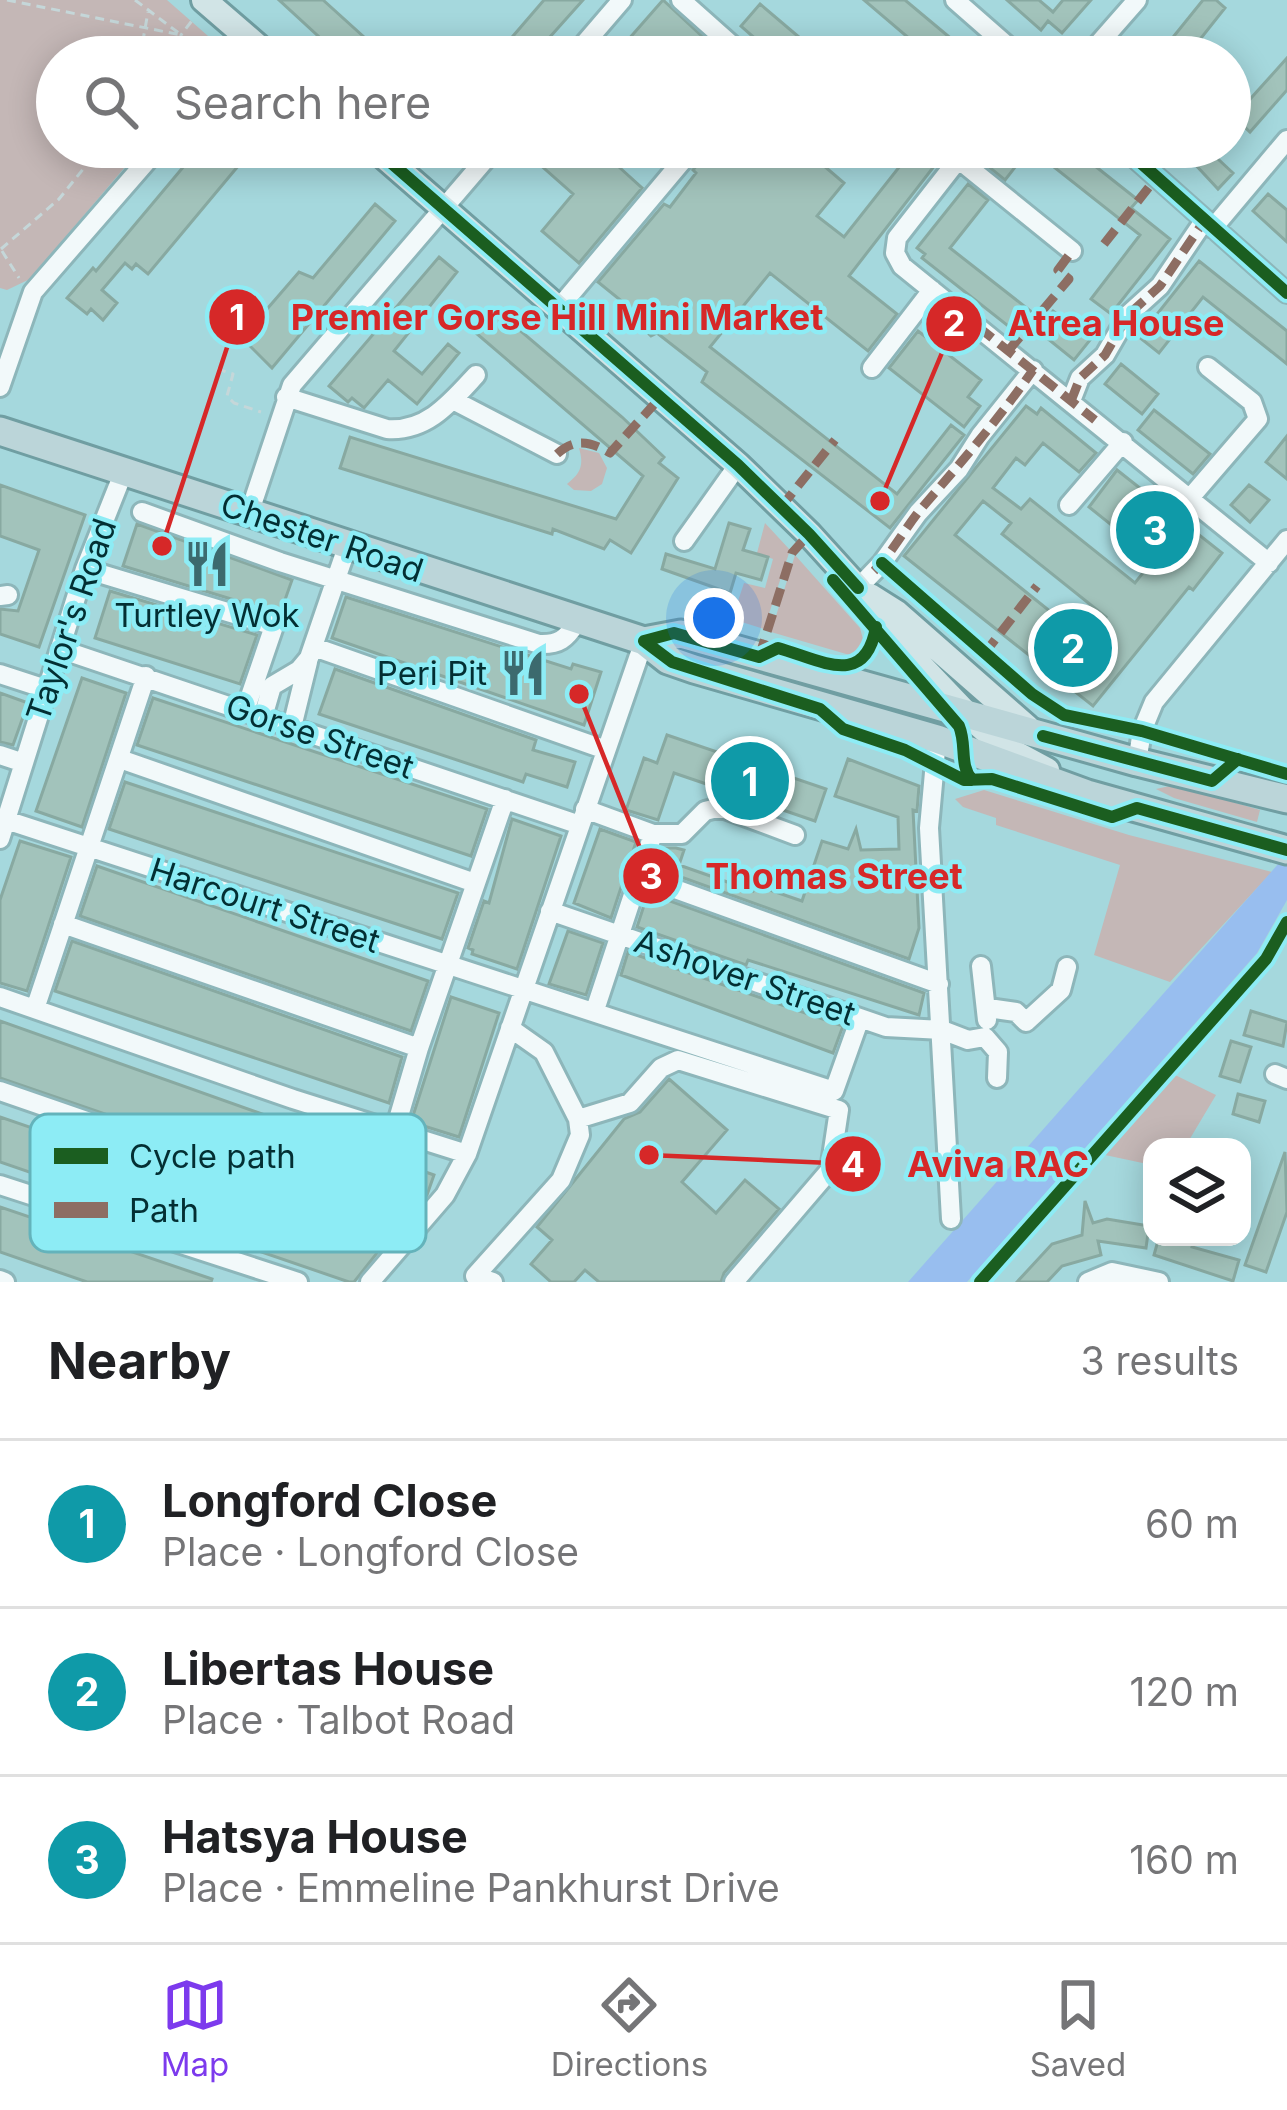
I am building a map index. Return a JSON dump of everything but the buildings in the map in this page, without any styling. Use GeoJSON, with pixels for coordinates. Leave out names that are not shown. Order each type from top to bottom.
{"type":"FeatureCollection","features":[{"type":"Feature","properties":{"kind":"highway","name":"Chester Road"},"geometry":{"type":"LineString","coordinates":[[0,430],[644,641],[682,665],[937,739],[1088,794],[1273,846]]}},
{"type":"Feature","properties":{"kind":"highway","name":"Chester Road"},"geometry":{"type":"LineString","coordinates":[[644,641],[681,634],[1137,762],[1287,799]]}},
{"type":"Feature","properties":{"kind":"highway"},"geometry":{"type":"LineString","coordinates":[[923,703],[937,739]]}},
{"type":"Feature","properties":{"kind":"highway"},"geometry":{"type":"LineString","coordinates":[[1137,762],[1140,788],[1154,813]]}},
{"type":"Feature","properties":{"kind":"main road"},"geometry":{"type":"LineString","coordinates":[[206,2],[237,36]]}},
{"type":"Feature","properties":{"kind":"main road"},"geometry":{"type":"LineString","coordinates":[[397,168],[738,465],[809,534],[858,588],[885,628],[968,715],[1004,747],[1088,794]]}},
{"type":"Feature","properties":{"kind":"main road"},"geometry":{"type":"LineString","coordinates":[[858,588],[897,613],[1004,711],[1043,736]]}},
{"type":"Feature","properties":{"kind":"street"},"geometry":{"type":"LineString","coordinates":[[591,36],[622,0]]}},
{"type":"Feature","properties":{"kind":"street"},"geometry":{"type":"LineString","coordinates":[[681,0],[721,36]]}},
{"type":"Feature","properties":{"kind":"street"},"geometry":{"type":"LineString","coordinates":[[955,0],[996,36]]}},
{"type":"Feature","properties":{"kind":"street"},"geometry":{"type":"LineString","coordinates":[[1105,36],[1137,0]]}},
{"type":"Feature","properties":{"kind":"street"},"geometry":{"type":"LineString","coordinates":[[1071,401],[1080,378],[1105,355],[1128,315],[1160,286],[1209,224],[1287,140]]}},
{"type":"Feature","properties":{"kind":"street"},"geometry":{"type":"LineString","coordinates":[[0,387],[33,292],[140,168]]}},
{"type":"Feature","properties":{"kind":"street"},"geometry":{"type":"LineString","coordinates":[[250,511],[286,397],[299,375],[478,168]]}},
{"type":"Feature","properties":{"kind":"street"},"geometry":{"type":"LineString","coordinates":[[558,309],[676,168]]}},
{"type":"Feature","properties":{"kind":"street"},"geometry":{"type":"LineString","coordinates":[[951,168],[897,238],[896,253],[902,266],[1269,563]]}},
{"type":"Feature","properties":{"kind":"street"},"geometry":{"type":"LineString","coordinates":[[980,168],[1072,251]]}},
{"type":"Feature","properties":{"kind":"street"},"geometry":{"type":"LineString","coordinates":[[1146,168],[1287,292]]}},
{"type":"Feature","properties":{"kind":"street"},"geometry":{"type":"LineString","coordinates":[[872,368],[932,290]]}},
{"type":"Feature","properties":{"kind":"street"},"geometry":{"type":"LineString","coordinates":[[1190,498],[1258,419],[1252,402],[1208,367]]}},
{"type":"Feature","properties":{"kind":"street"},"geometry":{"type":"LineString","coordinates":[[858,588],[959,470],[1033,370]]}},
{"type":"Feature","properties":{"kind":"street"},"geometry":{"type":"LineString","coordinates":[[286,397],[387,429],[404,430],[423,424],[476,375]]}},
{"type":"Feature","properties":{"kind":"street"},"geometry":{"type":"LineString","coordinates":[[454,400],[557,454]]}},
{"type":"Feature","properties":{"kind":"street"},"geometry":{"type":"LineString","coordinates":[[1070,505],[1123,442]]}},
{"type":"Feature","properties":{"kind":"street"},"geometry":{"type":"LineString","coordinates":[[684,541],[738,465]]}},
{"type":"Feature","properties":{"kind":"street","name":"Taylor's Road"},"geometry":{"type":"LineString","coordinates":[[3,829],[86,568],[124,471]]}},
{"type":"Feature","properties":{"kind":"street"},"geometry":{"type":"LineString","coordinates":[[142,512],[280,562],[539,644],[554,645],[567,638],[577,622]]}},
{"type":"Feature","properties":{"kind":"street"},"geometry":{"type":"LineString","coordinates":[[280,562],[293,527]]}},
{"type":"Feature","properties":{"kind":"street"},"geometry":{"type":"LineString","coordinates":[[1137,762],[1142,730],[1154,702],[1287,540]]}},
{"type":"Feature","properties":{"kind":"street"},"geometry":{"type":"LineString","coordinates":[[292,727],[347,547]]}},
{"type":"Feature","properties":{"kind":"street"},"geometry":{"type":"LineString","coordinates":[[86,568],[274,626],[254,714]]}},
{"type":"Feature","properties":{"kind":"street"},"geometry":{"type":"LineString","coordinates":[[426,1219],[446,1195],[466,1154],[644,641]]}},
{"type":"Feature","properties":{"kind":"street","name":"Gorse Street"},"geometry":{"type":"LineString","coordinates":[[60,649],[505,799],[652,834]]}},
{"type":"Feature","properties":{"kind":"street"},"geometry":{"type":"LineString","coordinates":[[254,714],[272,686],[299,670],[312,652]]}},
{"type":"Feature","properties":{"kind":"street"},"geometry":{"type":"LineString","coordinates":[[312,652],[606,750]]}},
{"type":"Feature","properties":{"kind":"street"},"geometry":{"type":"LineString","coordinates":[[0,674],[46,689]]}},
{"type":"Feature","properties":{"kind":"street"},"geometry":{"type":"LineString","coordinates":[[34,1009],[146,676]]}},
{"type":"Feature","properties":{"kind":"street"},"geometry":{"type":"LineString","coordinates":[[937,739],[928,828],[951,1219]]}},
{"type":"Feature","properties":{"kind":"street"},"geometry":{"type":"LineString","coordinates":[[0,755],[24,763]]}},
{"type":"Feature","properties":{"kind":"street"},"geometry":{"type":"LineString","coordinates":[[120,759],[476,883]]}},
{"type":"Feature","properties":{"kind":"street"},"geometry":{"type":"LineString","coordinates":[[400,1114],[505,799]]}},
{"type":"Feature","properties":{"kind":"street"},"geometry":{"type":"LineString","coordinates":[[595,1010],[652,834],[682,834],[705,811],[725,809],[795,835]]}},
{"type":"Feature","properties":{"kind":"street","name":"Harcourt Street"},"geometry":{"type":"LineString","coordinates":[[3,829],[89,848],[834,1091],[860,1018]]}},
{"type":"Feature","properties":{"kind":"street"},"geometry":{"type":"LineString","coordinates":[[639,876],[939,984]]}},
{"type":"Feature","properties":{"kind":"street","name":"Ashover Street"},"geometry":{"type":"LineString","coordinates":[[550,911],[860,1018],[901,1030],[942,1030],[992,1044]]}},
{"type":"Feature","properties":{"kind":"street"},"geometry":{"type":"LineString","coordinates":[[63,924],[419,1048]]}},
{"type":"Feature","properties":{"kind":"street"},"geometry":{"type":"LineString","coordinates":[[981,966],[997,1078]]}},
{"type":"Feature","properties":{"kind":"street"},"geometry":{"type":"LineString","coordinates":[[992,1044],[1026,1022],[1061,990],[1067,968]]}},
{"type":"Feature","properties":{"kind":"street"},"geometry":{"type":"LineString","coordinates":[[0,998],[339,1114]]}},
{"type":"Feature","properties":{"kind":"street"},"geometry":{"type":"LineString","coordinates":[[988,1009],[1016,1012],[1026,1022]]}},
{"type":"Feature","properties":{"kind":"street"},"geometry":{"type":"LineString","coordinates":[[493,1282],[475,1276],[561,1180],[580,1136],[578,1119],[544,1052],[510,1028]]}},
{"type":"Feature","properties":{"kind":"street"},"geometry":{"type":"LineString","coordinates":[[578,1119],[630,1102],[661,1068],[678,1060],[839,1110],[830,1170],[734,1282]]}},
{"type":"Feature","properties":{"kind":"street"},"geometry":{"type":"LineString","coordinates":[[0,1091],[67,1114]]}},
{"type":"Feature","properties":{"kind":"street"},"geometry":{"type":"LineString","coordinates":[[426,1142],[466,1154]]}},
{"type":"Feature","properties":{"kind":"street"},"geometry":{"type":"LineString","coordinates":[[0,1185],[30,1195]]}},
{"type":"Feature","properties":{"kind":"street"},"geometry":{"type":"LineString","coordinates":[[206,1252],[298,1282]]}},
{"type":"Feature","properties":{"kind":"street"},"geometry":{"type":"LineString","coordinates":[[370,1282],[398,1252]]}},
{"type":"Feature","properties":{"kind":"street"},"geometry":{"type":"LineString","coordinates":[[1088,1282],[1112,1272],[1159,1282]]}},
{"type":"Feature","properties":{"kind":"path"},"geometry":{"type":"LineString","coordinates":[[7,0],[181,35]]}},
{"type":"Feature","properties":{"kind":"path"},"geometry":{"type":"LineString","coordinates":[[135,0],[181,35]]}},
{"type":"Feature","properties":{"kind":"path"},"geometry":{"type":"LineString","coordinates":[[181,35],[206,2]]}},
{"type":"Feature","properties":{"kind":"path"},"geometry":{"type":"LineString","coordinates":[[144,36],[148,11]]}},
{"type":"Feature","properties":{"kind":"path"},"geometry":{"type":"LineString","coordinates":[[33,292],[0,248],[59,199],[84,168]]}},
{"type":"Feature","properties":{"kind":"path"},"geometry":{"type":"LineString","coordinates":[[218,369],[233,374],[227,395],[234,403],[280,419]]}},
{"type":"Feature","properties":{"kind":"shaded area"},"geometry":{"type":"Polygon","coordinates":[[[0,0],[167,0],[208,36],[36,36],[36,168],[124,168],[30,279],[7,290],[0,288],[0,0]]]}},
{"type":"Feature","properties":{"kind":"shaded area"},"geometry":{"type":"Polygon","coordinates":[[[579,448],[599,453],[607,468],[602,484],[591,491],[574,490],[567,484],[580,468],[579,448]]]}},
{"type":"Feature","properties":{"kind":"shaded area"},"geometry":{"type":"Polygon","coordinates":[[[765,523],[790,550],[764,629],[732,619],[744,583],[765,588],[773,559],[757,553],[765,523]]]}},
{"type":"Feature","properties":{"kind":"shaded area"},"geometry":{"type":"Polygon","coordinates":[[[795,555],[860,628],[864,643],[853,656],[771,632],[795,555]]]}},
{"type":"Feature","properties":{"kind":"shaded area"},"geometry":{"type":"Polygon","coordinates":[[[1174,785],[1260,810],[1257,822],[1156,789],[1174,785]]]}},
{"type":"Feature","properties":{"kind":"shaded area"},"geometry":{"type":"Polygon","coordinates":[[[984,790],[1272,872],[1170,982],[1094,955],[1120,865],[996,825],[996,818],[963,807],[955,799],[984,790]]]}},
{"type":"Feature","properties":{"kind":"shaded area"},"geometry":{"type":"Polygon","coordinates":[[[1173,1074],[1216,1095],[1190,1138],[1143,1138],[1143,1163],[1105,1155],[1173,1074]]]}},
{"type":"Feature","properties":{"kind":"water"},"geometry":{"type":"Polygon","coordinates":[[[1287,854],[1287,900],[1257,953],[967,1282],[908,1282],[1287,854]]]}},
{"type":"Feature","properties":{"kind":"marked path"},"geometry":{"type":"LineString","coordinates":[[1104,244],[1157,177]]}},
{"type":"Feature","properties":{"kind":"marked path"},"geometry":{"type":"LineString","coordinates":[[1071,401],[1080,378],[1105,355],[1128,315],[1160,286],[1204,221]]}},
{"type":"Feature","properties":{"kind":"marked path"},"geometry":{"type":"LineString","coordinates":[[1008,351],[1069,279],[1058,270],[1072,251]]}},
{"type":"Feature","properties":{"kind":"marked path"},"geometry":{"type":"LineString","coordinates":[[957,310],[1095,420]]}},
{"type":"Feature","properties":{"kind":"marked path"},"geometry":{"type":"LineString","coordinates":[[874,571],[1033,370]]}},
{"type":"Feature","properties":{"kind":"marked path"},"geometry":{"type":"LineString","coordinates":[[557,454],[583,443],[610,453],[659,399]]}},
{"type":"Feature","properties":{"kind":"marked path"},"geometry":{"type":"LineString","coordinates":[[781,507],[835,440]]}},
{"type":"Feature","properties":{"kind":"marked path"},"geometry":{"type":"LineString","coordinates":[[759,657],[792,553],[809,534]]}},
{"type":"Feature","properties":{"kind":"marked path"},"geometry":{"type":"LineString","coordinates":[[984,654],[1037,586]]}},
{"type":"Feature","properties":{"kind":"cycle path"},"geometry":{"type":"LineString","coordinates":[[397,168],[738,465],[858,588]]}},
{"type":"Feature","properties":{"kind":"cycle path"},"geometry":{"type":"LineString","coordinates":[[1147,168],[1287,293]]}},
{"type":"Feature","properties":{"kind":"cycle path"},"geometry":{"type":"LineString","coordinates":[[882,563],[1032,694],[1064,715],[1142,731],[1287,774]]}},
{"type":"Feature","properties":{"kind":"cycle path"},"geometry":{"type":"LineString","coordinates":[[833,580],[959,726],[972,780]]}},
{"type":"Feature","properties":{"kind":"cycle path"},"geometry":{"type":"LineString","coordinates":[[644,641],[674,633],[759,657],[778,648],[839,665],[862,658],[876,627]]}},
{"type":"Feature","properties":{"kind":"cycle path"},"geometry":{"type":"LineString","coordinates":[[644,641],[672,662],[820,709],[843,729],[905,750],[964,780],[992,779],[1112,817],[1137,808],[1287,850]]}},
{"type":"Feature","properties":{"kind":"cycle path"},"geometry":{"type":"LineString","coordinates":[[1043,736],[1212,781],[1238,759]]}},
{"type":"Feature","properties":{"kind":"cycle path"},"geometry":{"type":"LineString","coordinates":[[980,1282],[1266,959],[1287,922]]}},
{"type":"Feature","properties":{"kind":"place","name":"Atrea House"},"geometry":{"type":"Point","coordinates":[880,501]}},
{"type":"Feature","properties":{"kind":"place","name":"Hatsya House"},"geometry":{"type":"Point","coordinates":[1155,530]}},
{"type":"Feature","properties":{"kind":"place","name":"Premier Gorse Hill Mini Market"},"geometry":{"type":"Point","coordinates":[162,546]}},
{"type":"Feature","properties":{"kind":"place","name":"Turtley Wok"},"geometry":{"type":"Point","coordinates":[207,564]}},
{"type":"Feature","properties":{"kind":"place","name":"Libertas House"},"geometry":{"type":"Point","coordinates":[1073,648]}},
{"type":"Feature","properties":{"kind":"place","name":"Peri Pit"},"geometry":{"type":"Point","coordinates":[523,673]}},
{"type":"Feature","properties":{"kind":"place","name":"Thomas Street"},"geometry":{"type":"Point","coordinates":[579,694]}},
{"type":"Feature","properties":{"kind":"place","name":"Longford Close"},"geometry":{"type":"Point","coordinates":[750,781]}},
{"type":"Feature","properties":{"kind":"place","name":"Aviva RAC"},"geometry":{"type":"Point","coordinates":[649,1155]}}]}
